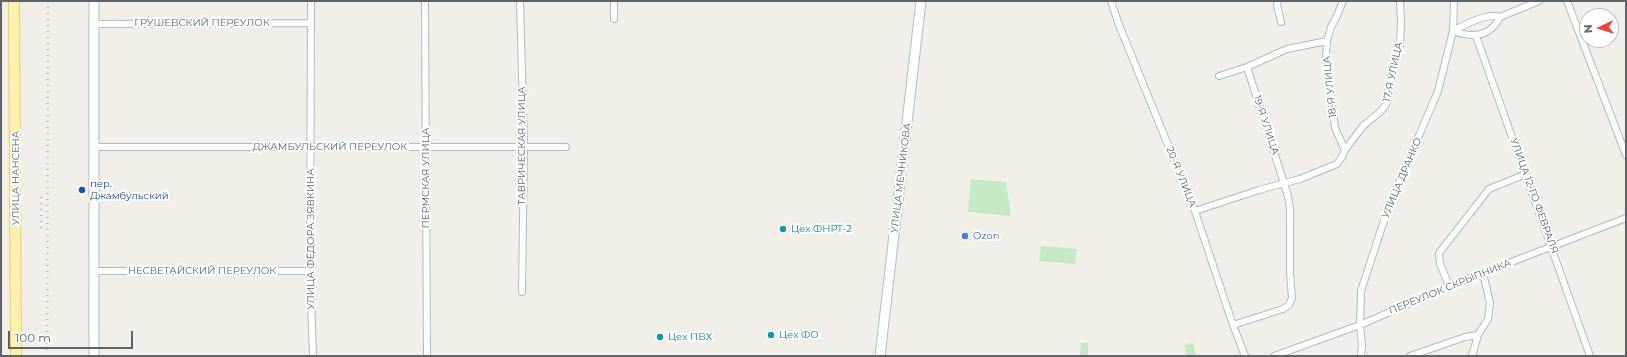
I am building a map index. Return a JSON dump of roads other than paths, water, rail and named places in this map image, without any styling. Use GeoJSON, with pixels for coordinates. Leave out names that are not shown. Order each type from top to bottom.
{"type":"FeatureCollection","features":[{"type":"Feature","properties":{"kind":"main road","name":"УЛИЦА НАНСЕНА"},"geometry":{"type":"LineString","coordinates":[[14,1],[16,356]]}},
{"type":"Feature","properties":{"kind":"main road"},"geometry":{"type":"LineString","coordinates":[[94,1],[94,356]]}},
{"type":"Feature","properties":{"kind":"main road","name":"УЛИЦА МЕЧНИКОВА"},"geometry":{"type":"LineString","coordinates":[[880,356],[921,1]]}},
{"type":"Feature","properties":{"kind":"street","name":"УЛИЦА ФЁДОРА ЗЯВКИНА"},"geometry":{"type":"LineString","coordinates":[[310,1],[310,271],[313,356]]}},
{"type":"Feature","properties":{"kind":"street","name":"ПЕРМСКАЯ УЛИЦА"},"geometry":{"type":"LineString","coordinates":[[425,1],[427,356]]}},
{"type":"Feature","properties":{"kind":"street","name":"ТАВРИЧЕСКАЯ УЛИЦА"},"geometry":{"type":"LineString","coordinates":[[520,1],[524,147],[522,292]]}},
{"type":"Feature","properties":{"kind":"street"},"geometry":{"type":"LineString","coordinates":[[614,1],[614,19]]}},
{"type":"Feature","properties":{"kind":"street","name":"20-Я УЛИЦА"},"geometry":{"type":"LineString","coordinates":[[1111,1],[1119,25],[1195,211],[1233,325],[1245,356]]}},
{"type":"Feature","properties":{"kind":"street"},"geometry":{"type":"LineString","coordinates":[[1278,1],[1277,5],[1282,22]]}},
{"type":"Feature","properties":{"kind":"street","name":"18-Я УЛИЦА"},"geometry":{"type":"LineString","coordinates":[[1343,1],[1331,27],[1326,55],[1334,128],[1345,150]]}},
{"type":"Feature","properties":{"kind":"street","name":"17-Я УЛИЦА"},"geometry":{"type":"LineString","coordinates":[[1195,211],[1259,190],[1314,175],[1337,164],[1345,150],[1363,126],[1386,105],[1393,64],[1400,45],[1400,1]]}},
{"type":"Feature","properties":{"kind":"street","name":"УЛИЦА ДРАНКО"},"geometry":{"type":"LineString","coordinates":[[1361,356],[1361,291],[1388,208],[1438,91],[1453,31],[1454,1]]}},
{"type":"Feature","properties":{"kind":"street"},"geometry":{"type":"LineString","coordinates":[[1453,31],[1486,16],[1496,15],[1500,17],[1539,1]]}},
{"type":"Feature","properties":{"kind":"street"},"geometry":{"type":"LineString","coordinates":[[1567,1],[1626,155]]}},
{"type":"Feature","properties":{"kind":"street"},"geometry":{"type":"LineString","coordinates":[[1453,31],[1463,35],[1476,36],[1487,31],[1498,22],[1500,17]]}},
{"type":"Feature","properties":{"kind":"street","name":"ГРУШЕВСКИЙ ПЕРЕУЛОК"},"geometry":{"type":"LineString","coordinates":[[94,24],[310,23]]}},
{"type":"Feature","properties":{"kind":"street","name":"УЛИЦА 12-ГО ФЕВРАЛЯ"},"geometry":{"type":"LineString","coordinates":[[1476,36],[1590,356]]}},
{"type":"Feature","properties":{"kind":"street"},"geometry":{"type":"LineString","coordinates":[[1219,76],[1247,67],[1287,49],[1328,41]]}},
{"type":"Feature","properties":{"kind":"street","name":"19-Я УЛИЦА"},"geometry":{"type":"LineString","coordinates":[[1247,67],[1284,183]]}},
{"type":"Feature","properties":{"kind":"street","name":"ДЖАМБУЛЬСКИЙ ПЕРЕУЛОК"},"geometry":{"type":"LineString","coordinates":[[94,147],[566,146]]}},
{"type":"Feature","properties":{"kind":"street"},"geometry":{"type":"LineString","coordinates":[[1449,286],[1440,264],[1440,253],[1489,189],[1526,174]]}},
{"type":"Feature","properties":{"kind":"street"},"geometry":{"type":"LineString","coordinates":[[1233,325],[1283,310],[1289,305],[1292,298],[1290,272],[1290,210],[1284,183]]}},
{"type":"Feature","properties":{"kind":"street","name":"ПЕРЕУЛОК СКРЫПНИКА"},"geometry":{"type":"LineString","coordinates":[[1274,356],[1360,325],[1449,286],[1626,218]]}},
{"type":"Feature","properties":{"kind":"street","name":"НЕСВЕТАЙСКИЙ ПЕРЕУЛОК"},"geometry":{"type":"LineString","coordinates":[[94,271],[310,271]]}},
{"type":"Feature","properties":{"kind":"street"},"geometry":{"type":"LineString","coordinates":[[1472,356],[1478,335],[1488,319],[1490,303],[1483,273]]}},
{"type":"Feature","properties":{"kind":"street"},"geometry":{"type":"LineString","coordinates":[[1410,356],[1478,335]]}},
{"type":"Feature","properties":{"kind":"railway"},"geometry":{"type":"LineString","coordinates":[[47,356],[48,1]]}},
{"type":"Feature","properties":{"kind":"railway"},"geometry":{"type":"LineString","coordinates":[[41,197],[41,232]]}},
{"type":"Feature","properties":{"kind":"place","name":"пер. Джамбульский"},"geometry":{"type":"Point","coordinates":[82,190]}},
{"type":"Feature","properties":{"kind":"place","name":"Цех ФНРТ-2"},"geometry":{"type":"Point","coordinates":[783,229]}},
{"type":"Feature","properties":{"kind":"place","name":"Ozon"},"geometry":{"type":"Point","coordinates":[965,236]}},
{"type":"Feature","properties":{"kind":"place","name":"Цех ФО"},"geometry":{"type":"Point","coordinates":[771,335]}},
{"type":"Feature","properties":{"kind":"place","name":"Цех ПВХ"},"geometry":{"type":"Point","coordinates":[660,337]}}]}
